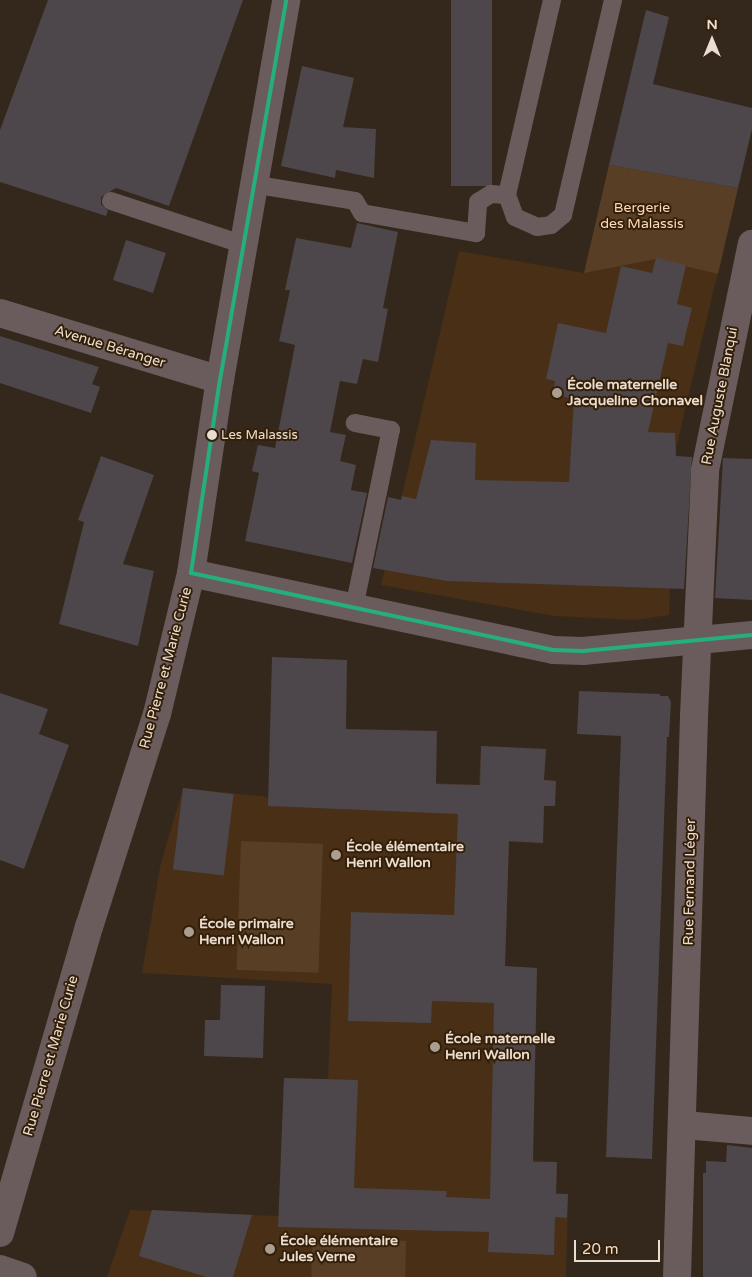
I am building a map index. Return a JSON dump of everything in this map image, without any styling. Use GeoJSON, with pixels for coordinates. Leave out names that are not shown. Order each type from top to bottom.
{"type":"FeatureCollection","features":[{"type":"Feature","properties":{"kind":"street","name":"Rue Pierre et Marie Curie"},"geometry":{"type":"LineString","coordinates":[[0,1233],[89,927],[157,714],[191,573],[242,244],[286,0]]}},
{"type":"Feature","properties":{"kind":"street","name":"Rue Auguste Blanqui"},"geometry":{"type":"LineString","coordinates":[[697,641],[705,470],[752,244]]}},
{"type":"Feature","properties":{"kind":"street","name":"Avenue Béranger"},"geometry":{"type":"LineString","coordinates":[[0,313],[220,380]]}},
{"type":"Feature","properties":{"kind":"street"},"geometry":{"type":"LineString","coordinates":[[191,573],[553,650],[583,651],[752,635]]}},
{"type":"Feature","properties":{"kind":"street","name":"Rue Fernand Léger"},"geometry":{"type":"LineString","coordinates":[[677,1277],[684,1125],[697,641]]}},
{"type":"Feature","properties":{"kind":"street"},"geometry":{"type":"LineString","coordinates":[[684,1125],[752,1131]]}},
{"type":"Feature","properties":{"kind":"street"},"geometry":{"type":"LineString","coordinates":[[0,1268],[23,1277]]}},
{"type":"Feature","properties":{"kind":"lane"},"geometry":{"type":"LineString","coordinates":[[552,0],[507,195],[515,218],[538,228],[551,225],[563,215],[613,0]]}},
{"type":"Feature","properties":{"kind":"lane"},"geometry":{"type":"LineString","coordinates":[[252,184],[355,201],[362,213],[476,233],[478,202],[491,194],[507,195]]}},
{"type":"Feature","properties":{"kind":"lane"},"geometry":{"type":"LineString","coordinates":[[111,201],[242,244]]}},
{"type":"Feature","properties":{"kind":"lane"},"geometry":{"type":"LineString","coordinates":[[354,608],[392,430],[355,423]]}},
{"type":"Feature","properties":{"kind":"shaded area","name":"École maternelle Jacqueline Chonavel"},"geometry":{"type":"Polygon","coordinates":[[[609,165],[738,188],[676,448],[669,615],[634,620],[555,616],[381,585],[459,251],[584,273],[609,165]]]}},
{"type":"Feature","properties":{"kind":"shaded area"},"geometry":{"type":"Polygon","coordinates":[[[481,746],[546,749],[544,780],[556,781],[555,806],[544,806],[543,843],[509,842],[505,966],[537,968],[532,1160],[557,1162],[556,1193],[568,1194],[566,1277],[107,1277],[130,1210],[279,1216],[284,1078],[328,1079],[332,984],[142,973],[160,867],[183,788],[269,797],[436,783],[479,785],[481,746]]]}},
{"type":"Feature","properties":{"kind":"green space","name":"Bergerie des Malassis"},"geometry":{"type":"Polygon","coordinates":[[[609,165],[738,188],[718,274],[656,259],[584,273],[609,165]]]}},
{"type":"Feature","properties":{"kind":"green space"},"geometry":{"type":"Polygon","coordinates":[[[241,841],[323,844],[318,973],[236,970],[241,841]]]}},
{"type":"Feature","properties":{"kind":"green space"},"geometry":{"type":"Polygon","coordinates":[[[312,1239],[406,1241],[405,1277],[311,1277],[312,1239]]]}},
{"type":"Feature","properties":{"kind":"building"},"geometry":{"type":"Polygon","coordinates":[[[48,0],[243,0],[169,206],[116,188],[101,197],[101,204],[108,211],[106,216],[0,182],[0,130],[48,0]]]}},
{"type":"Feature","properties":{"kind":"building"},"geometry":{"type":"Polygon","coordinates":[[[451,0],[492,0],[492,186],[451,186],[451,0]]]}},
{"type":"Feature","properties":{"kind":"building"},"geometry":{"type":"Polygon","coordinates":[[[646,10],[669,17],[653,84],[752,108],[752,129],[738,188],[609,165],[646,10]]]}},
{"type":"Feature","properties":{"kind":"building"},"geometry":{"type":"Polygon","coordinates":[[[302,66],[354,78],[343,127],[376,129],[374,178],[336,170],[335,178],[281,166],[302,66]]]}},
{"type":"Feature","properties":{"kind":"building"},"geometry":{"type":"Polygon","coordinates":[[[357,223],[398,232],[383,308],[388,309],[378,362],[363,359],[357,384],[340,381],[330,432],[346,435],[340,461],[356,465],[351,490],[367,493],[352,563],[245,541],[259,473],[252,471],[258,445],[275,448],[295,345],[279,341],[290,290],[285,290],[296,238],[351,248],[357,223]]]}},
{"type":"Feature","properties":{"kind":"building"},"geometry":{"type":"Polygon","coordinates":[[[126,240],[166,253],[153,293],[113,280],[126,240]]]}},
{"type":"Feature","properties":{"kind":"building"},"geometry":{"type":"Polygon","coordinates":[[[656,258],[686,265],[677,304],[692,308],[683,346],[668,343],[648,432],[675,433],[676,456],[692,457],[684,589],[447,581],[373,568],[388,497],[401,500],[402,496],[416,499],[431,440],[476,443],[475,480],[569,482],[574,399],[552,394],[555,381],[546,379],[558,323],[606,333],[621,266],[652,273],[656,258]]]}},
{"type":"Feature","properties":{"kind":"building"},"geometry":{"type":"Polygon","coordinates":[[[0,336],[99,367],[92,384],[100,387],[91,413],[0,383],[0,336]]]}},
{"type":"Feature","properties":{"kind":"building"},"geometry":{"type":"Polygon","coordinates":[[[101,456],[154,475],[123,564],[154,571],[138,646],[59,624],[84,522],[78,520],[101,456]]]}},
{"type":"Feature","properties":{"kind":"building"},"geometry":{"type":"Polygon","coordinates":[[[723,458],[752,459],[752,600],[715,598],[723,458]]]}},
{"type":"Feature","properties":{"kind":"building"},"geometry":{"type":"Polygon","coordinates":[[[272,657],[347,660],[346,729],[437,731],[436,784],[480,785],[481,746],[546,749],[544,780],[556,781],[555,806],[544,806],[543,843],[509,841],[505,966],[537,968],[533,1162],[557,1162],[556,1194],[568,1194],[567,1218],[555,1217],[554,1255],[488,1252],[489,1232],[278,1227],[284,1078],[358,1080],[354,1188],[447,1191],[446,1197],[490,1199],[494,1003],[432,1001],[431,1023],[348,1021],[351,912],[454,915],[458,814],[268,806],[272,657]]]}},
{"type":"Feature","properties":{"kind":"building"},"geometry":{"type":"Polygon","coordinates":[[[579,691],[660,694],[660,696],[668,696],[671,702],[669,737],[667,737],[652,1159],[606,1157],[621,736],[577,734],[579,691]]]}},
{"type":"Feature","properties":{"kind":"building"},"geometry":{"type":"Polygon","coordinates":[[[0,693],[48,709],[39,734],[69,745],[24,869],[0,860],[0,693]]]}},
{"type":"Feature","properties":{"kind":"building"},"geometry":{"type":"Polygon","coordinates":[[[183,788],[234,794],[224,876],[173,869],[183,788]]]}},
{"type":"Feature","properties":{"kind":"building"},"geometry":{"type":"Polygon","coordinates":[[[221,985],[265,986],[263,1058],[204,1056],[205,1020],[220,1020],[221,985]]]}},
{"type":"Feature","properties":{"kind":"building"},"geometry":{"type":"Polygon","coordinates":[[[727,1145],[752,1148],[752,1277],[703,1277],[703,1173],[706,1173],[706,1161],[726,1162],[727,1145]]]}},
{"type":"Feature","properties":{"kind":"building"},"geometry":{"type":"Polygon","coordinates":[[[152,1210],[252,1215],[233,1277],[206,1277],[139,1256],[152,1210]]]}},
{"type":"Feature","properties":{"kind":"transit line"},"geometry":{"type":"LineString","coordinates":[[191,573],[220,380],[286,0]]}},
{"type":"Feature","properties":{"kind":"transit line"},"geometry":{"type":"LineString","coordinates":[[191,573],[553,650],[583,651],[752,635]]}},
{"type":"Feature","properties":{"kind":"place","name":"École maternelle Jacqueline Chonavel"},"geometry":{"type":"Point","coordinates":[557,393]}},
{"type":"Feature","properties":{"kind":"place","name":"Les Malassis"},"geometry":{"type":"Point","coordinates":[212,435]}},
{"type":"Feature","properties":{"kind":"place","name":"École élémentaire Henri Wallon"},"geometry":{"type":"Point","coordinates":[336,855]}},
{"type":"Feature","properties":{"kind":"place","name":"École primaire Henri Wallon"},"geometry":{"type":"Point","coordinates":[189,932]}},
{"type":"Feature","properties":{"kind":"place","name":"École maternelle Henri Wallon"},"geometry":{"type":"Point","coordinates":[435,1047]}},
{"type":"Feature","properties":{"kind":"place","name":"École élémentaire Jules Verne"},"geometry":{"type":"Point","coordinates":[270,1249]}}]}
